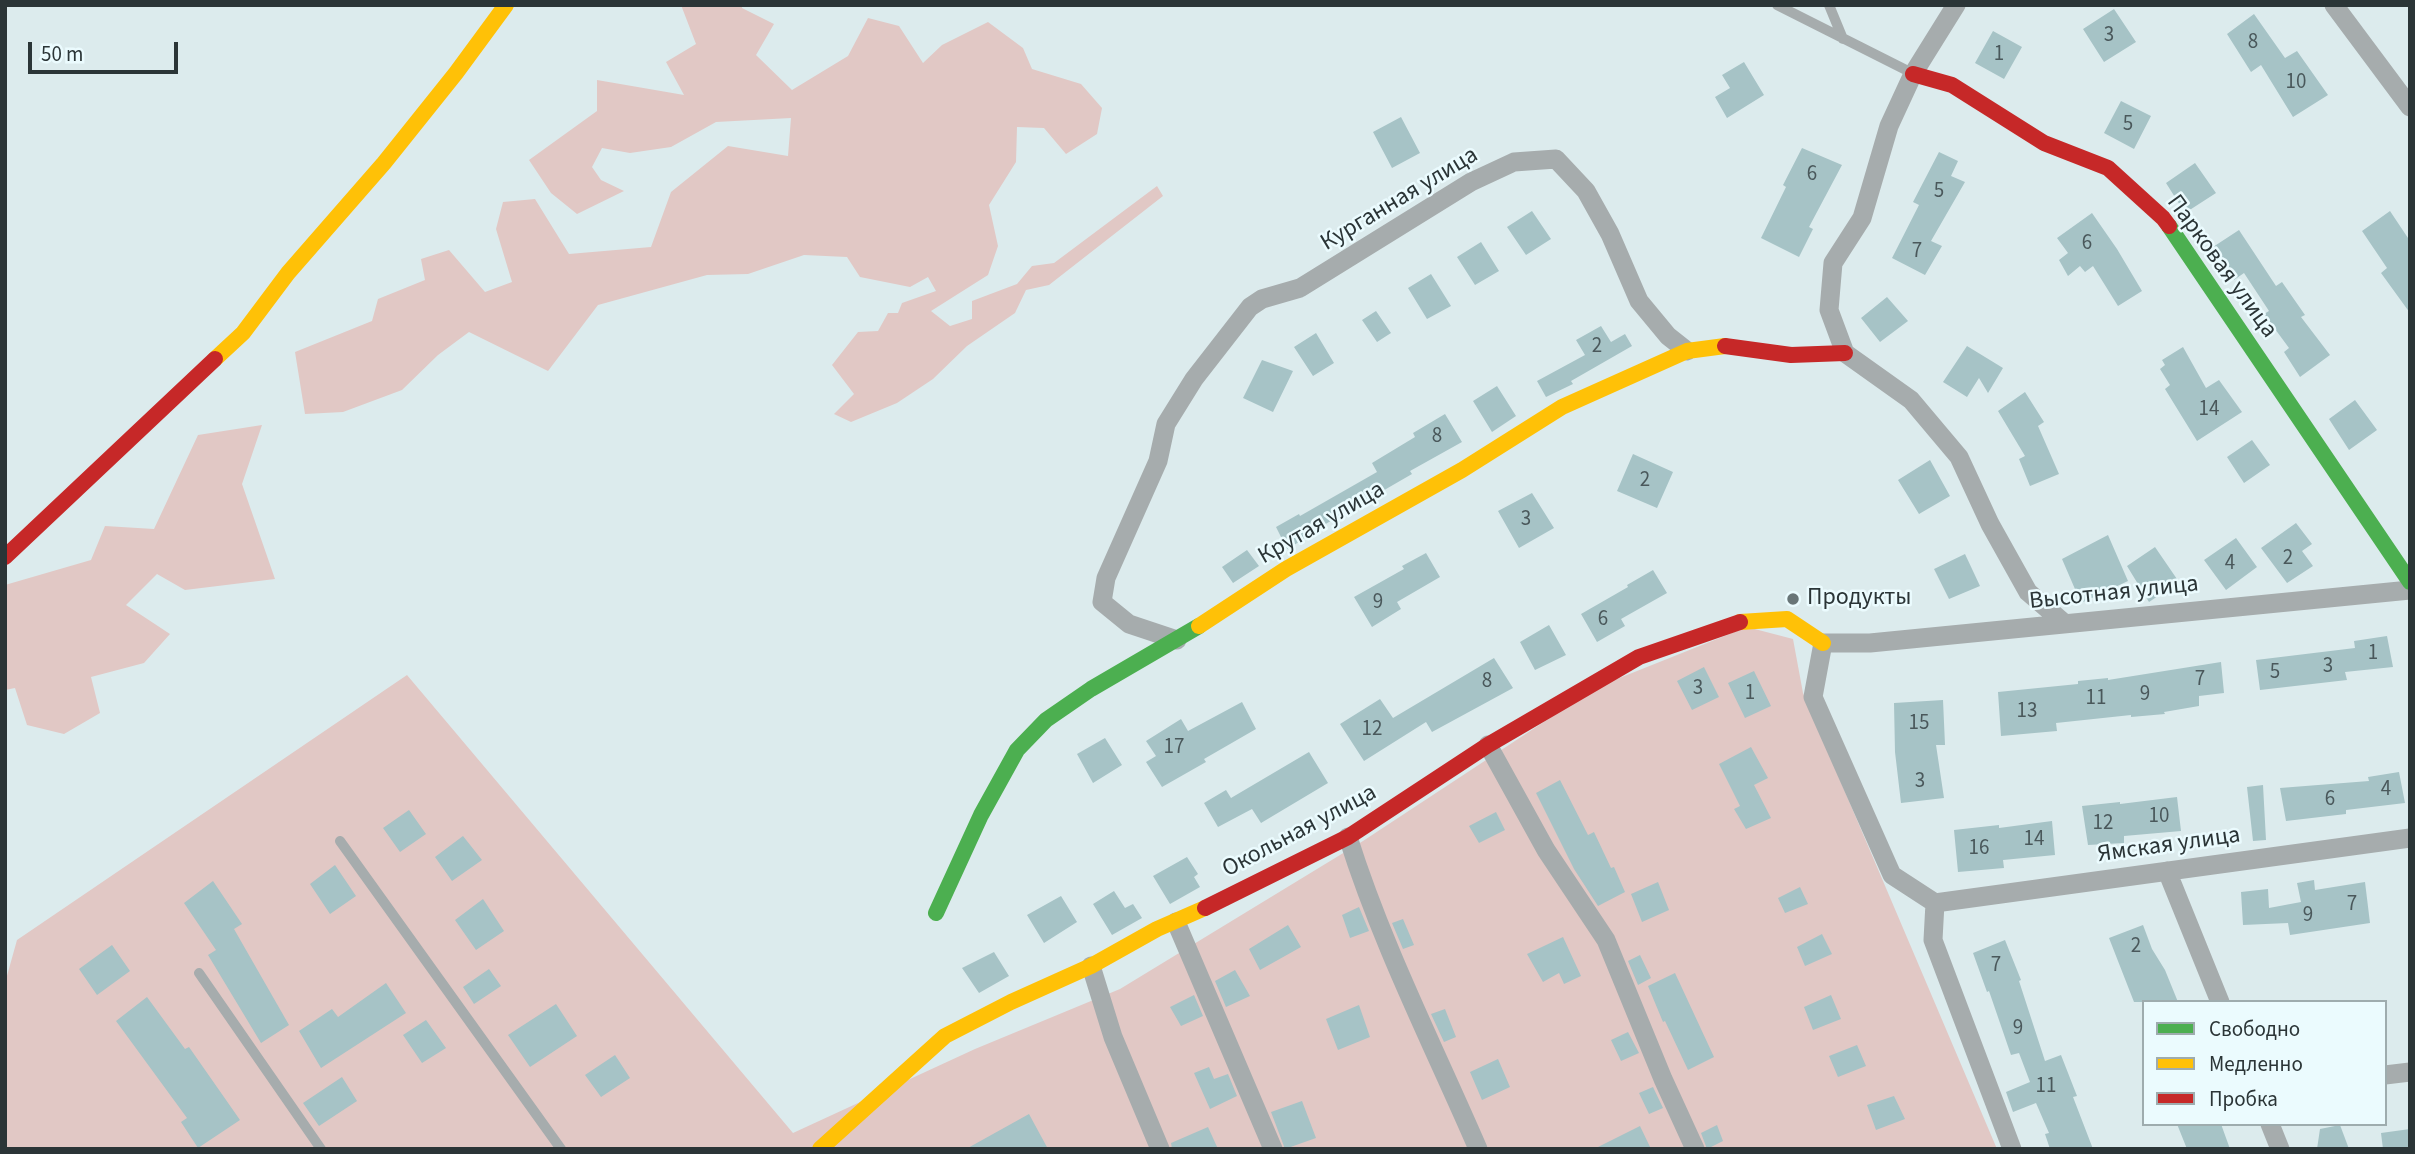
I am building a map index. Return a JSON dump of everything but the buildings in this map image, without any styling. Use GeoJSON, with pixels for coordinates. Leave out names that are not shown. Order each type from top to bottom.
{"type":"FeatureCollection","features":[{"type":"Feature","properties":{"kind":"street"},"geometry":{"type":"LineString","coordinates":[[5,557],[243,333],[288,273],[384,163],[506,5]]}},
{"type":"Feature","properties":{"kind":"street"},"geometry":{"type":"LineString","coordinates":[[1956,5],[1913,74],[1888,126],[1862,218],[1833,264],[1829,310],[1845,353],[1911,400],[1959,457],[1990,524],[2028,592],[2064,624]]}},
{"type":"Feature","properties":{"kind":"street"},"geometry":{"type":"LineString","coordinates":[[2334,5],[2410,107]]}},
{"type":"Feature","properties":{"kind":"street","name":"Парковая улица"},"geometry":{"type":"LineString","coordinates":[[1913,74],[1952,85],[2044,143],[2108,168],[2163,218],[2410,582]]}},
{"type":"Feature","properties":{"kind":"street","name":"Курганная улица"},"geometry":{"type":"LineString","coordinates":[[1177,640],[1129,624],[1102,602],[1106,578],[1158,461],[1166,424],[1194,379],[1250,307],[1262,299],[1300,288],[1471,182],[1514,162],[1556,159],[1586,191],[1610,234],[1639,301],[1668,336],[1687,351]]}},
{"type":"Feature","properties":{"kind":"street","name":"Крутая улица"},"geometry":{"type":"LineString","coordinates":[[936,913],[981,815],[1017,750],[1046,720],[1091,689],[1177,640],[1286,569],[1462,470],[1562,407],[1687,351],[1730,345],[1791,355],[1845,353]]}},
{"type":"Feature","properties":{"kind":"street","name":"Высотная улица"},"geometry":{"type":"LineString","coordinates":[[1822,643],[1870,643],[2410,590]]}},
{"type":"Feature","properties":{"kind":"street","name":"Окольная улица"},"geometry":{"type":"LineString","coordinates":[[820,1149],[945,1036],[1348,837],[1488,745],[1639,657],[1741,622],[1787,619],[1822,643]]}},
{"type":"Feature","properties":{"kind":"street"},"geometry":{"type":"LineString","coordinates":[[1822,643],[1813,697],[1892,875],[1935,903],[1933,940],[2012,1149]]}},
{"type":"Feature","properties":{"kind":"street"},"geometry":{"type":"LineString","coordinates":[[1488,745],[1546,850],[1606,940],[1695,1149]]}},
{"type":"Feature","properties":{"kind":"street"},"geometry":{"type":"LineString","coordinates":[[1348,837],[1364,887],[1401,979],[1478,1149]]}},
{"type":"Feature","properties":{"kind":"street","name":"Ямская улица"},"geometry":{"type":"LineString","coordinates":[[1935,903],[2410,838]]}},
{"type":"Feature","properties":{"kind":"street"},"geometry":{"type":"LineString","coordinates":[[2167,871],[2219,1000]]}},
{"type":"Feature","properties":{"kind":"street"},"geometry":{"type":"LineString","coordinates":[[1176,922],[1273,1149]]}},
{"type":"Feature","properties":{"kind":"street"},"geometry":{"type":"LineString","coordinates":[[1091,966],[1113,1037],[1160,1149]]}},
{"type":"Feature","properties":{"kind":"street"},"geometry":{"type":"LineString","coordinates":[[2387,1075],[2410,1072]]}},
{"type":"Feature","properties":{"kind":"street"},"geometry":{"type":"LineString","coordinates":[[2271,1126],[2280,1149]]}},
{"type":"Feature","properties":{"kind":"lane"},"geometry":{"type":"LineString","coordinates":[[1777,5],[1913,74]]}},
{"type":"Feature","properties":{"kind":"lane"},"geometry":{"type":"LineString","coordinates":[[1829,5],[1843,38]]}},
{"type":"Feature","properties":{"kind":"lane"},"geometry":{"type":"LineString","coordinates":[[340,841],[561,1149]]}},
{"type":"Feature","properties":{"kind":"lane"},"geometry":{"type":"LineString","coordinates":[[199,973],[321,1149]]}},
{"type":"Feature","properties":{"kind":"shaded area"},"geometry":{"type":"Polygon","coordinates":[[[681,5],[742,5],[742,8],[774,24],[756,55],[792,90],[848,56],[868,18],[899,26],[923,63],[942,45],[988,22],[1023,48],[1032,69],[1081,84],[1102,108],[1097,134],[1066,154],[1044,128],[1017,127],[1016,162],[989,205],[998,246],[988,275],[931,311],[950,326],[972,319],[972,301],[1017,284],[1032,266],[1054,263],[1157,186],[1163,196],[1049,285],[1026,290],[1015,313],[967,346],[933,379],[897,403],[851,422],[834,414],[854,394],[832,365],[858,332],[878,331],[888,313],[898,313],[902,303],[936,291],[928,277],[910,287],[860,277],[847,257],[804,255],[748,274],[707,275],[598,305],[548,371],[469,332],[438,355],[402,390],[343,412],[305,414],[295,352],[372,321],[378,299],[425,280],[421,259],[449,250],[485,292],[512,282],[496,229],[503,202],[535,199],[569,254],[651,247],[671,192],[728,146],[788,156],[791,118],[716,122],[671,147],[630,153],[602,148],[592,167],[601,180],[624,191],[577,214],[551,193],[529,160],[597,111],[597,80],[684,95],[666,62],[696,44],[681,5]]]}},
{"type":"Feature","properties":{"kind":"shaded area"},"geometry":{"type":"Polygon","coordinates":[[[262,425],[242,484],[275,579],[185,590],[157,574],[126,605],[170,634],[144,663],[91,677],[100,713],[64,734],[27,725],[15,688],[5,690],[5,585],[91,560],[105,526],[154,529],[198,435],[262,425]]]}},
{"type":"Feature","properties":{"kind":"shaded area"},"geometry":{"type":"Polygon","coordinates":[[[1747,627],[1793,639],[1803,693],[1997,1149],[5,1149],[5,983],[17,940],[407,675],[793,1133],[975,1049],[1120,989],[1363,841],[1597,687],[1747,627]]]}},
{"type":"Feature","properties":{"kind":"traffic: fast"},"geometry":{"type":"LineString","coordinates":[[2169,226],[2410,582]]}},
{"type":"Feature","properties":{"kind":"traffic: fast"},"geometry":{"type":"LineString","coordinates":[[936,913],[981,815],[1017,750],[1046,720],[1091,689],[1199,626]]}},
{"type":"Feature","properties":{"kind":"traffic: slow"},"geometry":{"type":"LineString","coordinates":[[215,359],[243,333],[288,273],[384,163],[506,5]]}},
{"type":"Feature","properties":{"kind":"traffic: slow"},"geometry":{"type":"LineString","coordinates":[[1199,626],[1286,569],[1462,470],[1562,407],[1687,351],[1725,346]]}},
{"type":"Feature","properties":{"kind":"traffic: slow"},"geometry":{"type":"LineString","coordinates":[[1740,622],[1787,619],[1823,643]]}},
{"type":"Feature","properties":{"kind":"traffic: slow"},"geometry":{"type":"LineString","coordinates":[[820,1149],[945,1036],[1011,1002],[1091,966],[1157,929],[1205,908]]}},
{"type":"Feature","properties":{"kind":"traffic: jam"},"geometry":{"type":"LineString","coordinates":[[1913,74],[1952,85],[2044,143],[2108,168],[2169,226]]}},
{"type":"Feature","properties":{"kind":"traffic: jam"},"geometry":{"type":"LineString","coordinates":[[1725,346],[1791,355],[1845,353]]}},
{"type":"Feature","properties":{"kind":"traffic: jam"},"geometry":{"type":"LineString","coordinates":[[5,557],[215,359]]}},
{"type":"Feature","properties":{"kind":"traffic: jam"},"geometry":{"type":"LineString","coordinates":[[1205,908],[1348,837],[1488,745],[1639,657],[1740,622]]}},
{"type":"Feature","properties":{"kind":"place","name":"Продукты"},"geometry":{"type":"Point","coordinates":[1793,599]}}]}
